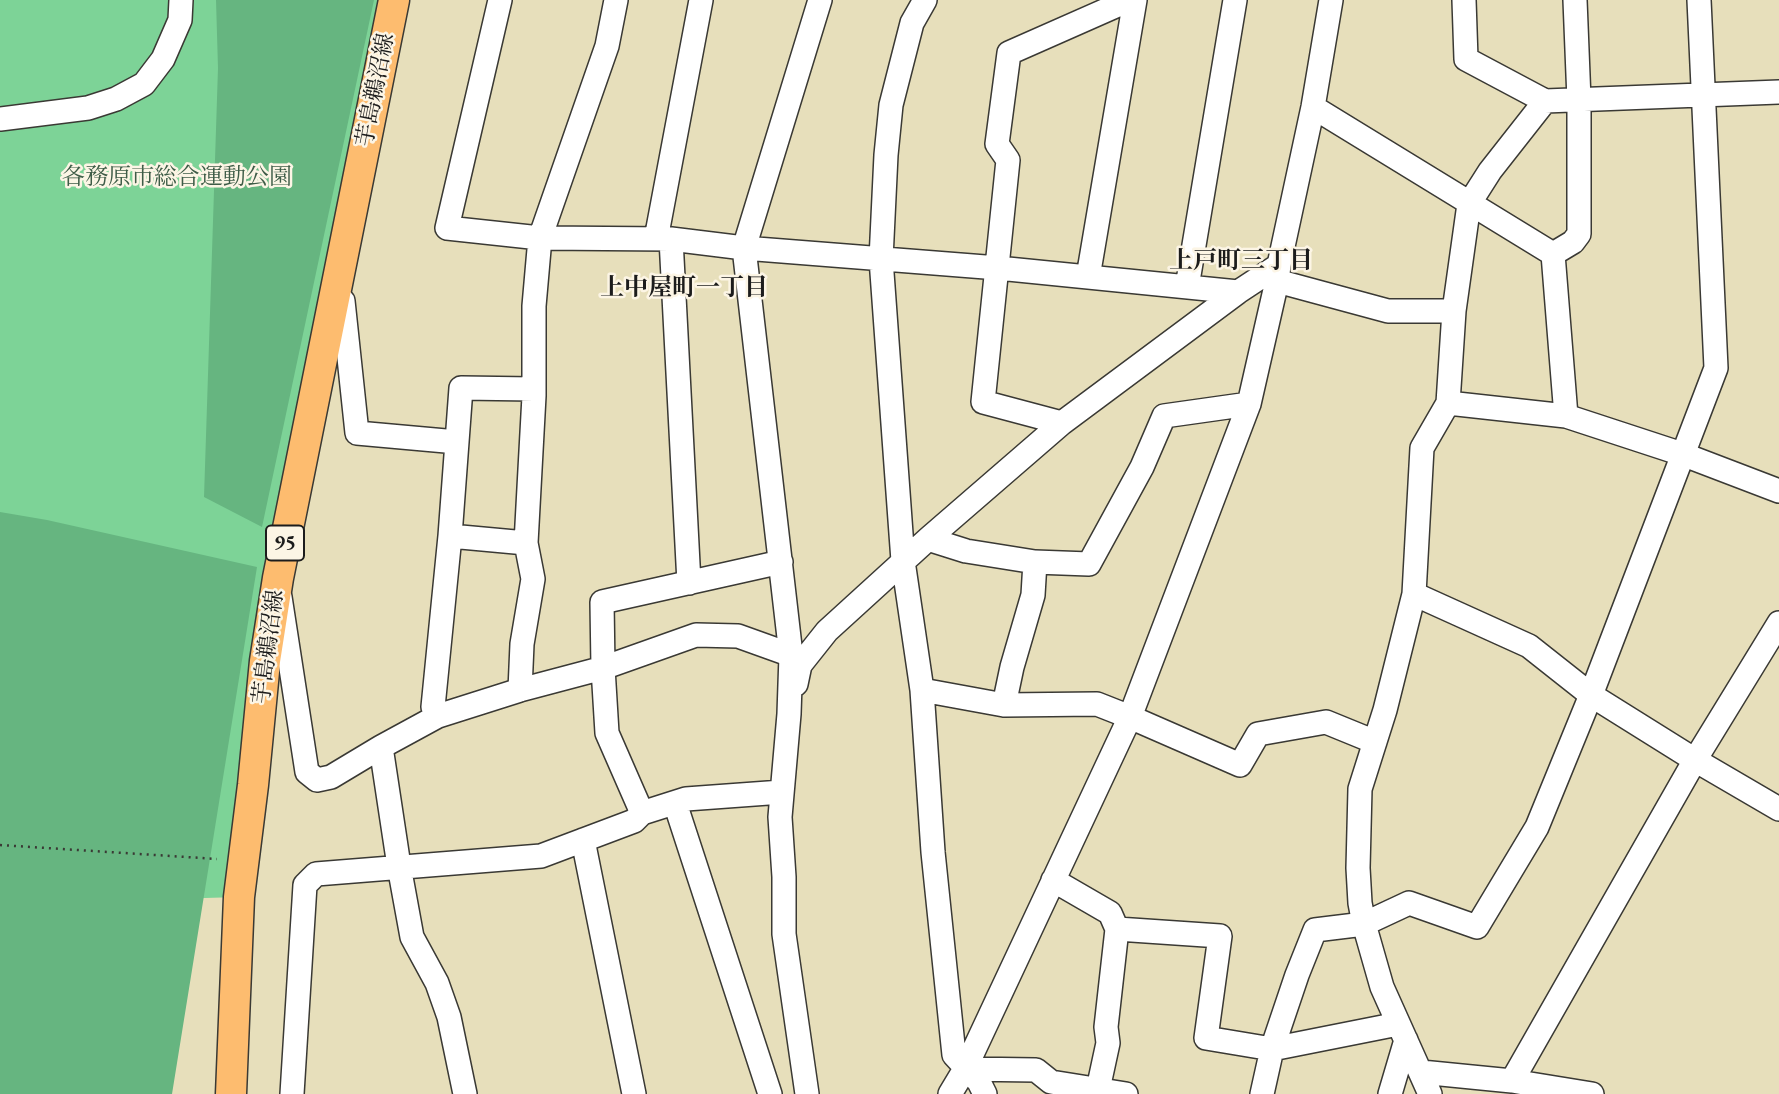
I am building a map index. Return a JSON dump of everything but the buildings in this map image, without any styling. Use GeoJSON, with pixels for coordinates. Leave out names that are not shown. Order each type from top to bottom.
{"type":"FeatureCollection","features":[{"type":"Feature","properties":{"kind":"main road","name":"芋島鵜沼線"},"geometry":{"type":"LineString","coordinates":[[231,1094],[239,897],[265,661],[278,578],[394,0]]}},
{"type":"Feature","properties":{"kind":"street"},"geometry":{"type":"LineString","coordinates":[[0,119],[88,108],[116,99],[144,84],[163,59],[180,20],[181,0]]}},
{"type":"Feature","properties":{"kind":"street"},"geometry":{"type":"LineString","coordinates":[[500,0],[447,228],[540,238],[663,239],[1238,292]]}},
{"type":"Feature","properties":{"kind":"street"},"geometry":{"type":"LineString","coordinates":[[520,690],[522,644],[533,579],[526,542],[534,389],[534,306],[540,238],[607,46],[616,0]]}},
{"type":"Feature","properties":{"kind":"street"},"geometry":{"type":"LineString","coordinates":[[689,583],[663,239],[701,0]]}},
{"type":"Feature","properties":{"kind":"street"},"geometry":{"type":"LineString","coordinates":[[807,1094],[784,934],[780,817],[791,655],[744,248],[820,0]]}},
{"type":"Feature","properties":{"kind":"street"},"geometry":{"type":"LineString","coordinates":[[925,0],[912,23],[891,105],[881,259],[903,561],[922,690],[933,852],[954,1055],[979,1082],[985,1094]]}},
{"type":"Feature","properties":{"kind":"street"},"geometry":{"type":"LineString","coordinates":[[1062,423],[983,402],[1008,160],[997,144],[1009,53],[1129,0]]}},
{"type":"Feature","properties":{"kind":"street"},"geometry":{"type":"LineString","coordinates":[[1088,277],[1135,0]]}},
{"type":"Feature","properties":{"kind":"street"},"geometry":{"type":"LineString","coordinates":[[1187,286],[1235,0]]}},
{"type":"Feature","properties":{"kind":"street"},"geometry":{"type":"LineString","coordinates":[[950,1094],[965,1069],[1130,716],[1249,404],[1313,107],[1331,0]]}},
{"type":"Feature","properties":{"kind":"street"},"geometry":{"type":"LineString","coordinates":[[1464,0],[1466,59],[1545,101],[1779,92]]}},
{"type":"Feature","properties":{"kind":"street"},"geometry":{"type":"LineString","coordinates":[[1553,254],[1573,242],[1579,234],[1579,100],[1575,0]]}},
{"type":"Feature","properties":{"kind":"street"},"geometry":{"type":"LineString","coordinates":[[1262,1094],[1272,1049],[1315,930],[1364,924],[1409,903],[1477,927],[1537,827],[1591,695],[1716,368],[1699,0]]}},
{"type":"Feature","properties":{"kind":"street"},"geometry":{"type":"LineString","coordinates":[[1430,1094],[1382,987],[1364,924],[1358,868],[1360,789],[1373,754],[1414,594],[1422,448],[1448,403],[1454,312],[1468,204],[1490,171],[1545,101]]}},
{"type":"Feature","properties":{"kind":"street"},"geometry":{"type":"LineString","coordinates":[[1313,107],[1553,254]]}},
{"type":"Feature","properties":{"kind":"street"},"geometry":{"type":"LineString","coordinates":[[1553,254],[1566,415]]}},
{"type":"Feature","properties":{"kind":"street"},"geometry":{"type":"LineString","coordinates":[[789,715],[800,665],[827,631],[1062,423],[1238,292],[1278,273],[1388,312],[1454,312]]}},
{"type":"Feature","properties":{"kind":"street"},"geometry":{"type":"LineString","coordinates":[[335,293],[343,301],[357,433],[457,442]]}},
{"type":"Feature","properties":{"kind":"street"},"geometry":{"type":"LineString","coordinates":[[438,716],[433,707],[461,388],[534,389]]}},
{"type":"Feature","properties":{"kind":"street"},"geometry":{"type":"LineString","coordinates":[[1448,403],[1566,415],[1682,454],[1779,491]]}},
{"type":"Feature","properties":{"kind":"street"},"geometry":{"type":"LineString","coordinates":[[928,540],[966,551],[1035,562],[1089,564],[1143,467],[1164,416],[1249,404]]}},
{"type":"Feature","properties":{"kind":"street"},"geometry":{"type":"LineString","coordinates":[[450,536],[526,542]]}},
{"type":"Feature","properties":{"kind":"street"},"geometry":{"type":"LineString","coordinates":[[642,813],[607,733],[602,602],[781,562]]}},
{"type":"Feature","properties":{"kind":"street"},"geometry":{"type":"LineString","coordinates":[[1004,705],[1033,595],[1035,562]]}},
{"type":"Feature","properties":{"kind":"street"},"geometry":{"type":"LineString","coordinates":[[278,578],[307,772],[317,780],[331,777],[438,716],[603,668],[696,635],[738,636],[791,655]]}},
{"type":"Feature","properties":{"kind":"street"},"geometry":{"type":"LineString","coordinates":[[1414,594],[1529,646],[1591,695],[1779,809]]}},
{"type":"Feature","properties":{"kind":"street"},"geometry":{"type":"LineString","coordinates":[[1512,1081],[1696,760],[1779,623]]}},
{"type":"Feature","properties":{"kind":"street"},"geometry":{"type":"LineString","coordinates":[[922,690],[1004,705],[1097,704],[1240,765],[1258,734],[1312,724],[1326,722],[1375,742]]}},
{"type":"Feature","properties":{"kind":"street"},"geometry":{"type":"LineString","coordinates":[[381,747],[412,937],[437,983],[449,1017],[465,1094]]}},
{"type":"Feature","properties":{"kind":"street"},"geometry":{"type":"LineString","coordinates":[[292,1094],[305,884],[316,874],[541,856],[634,821],[642,813],[686,799],[782,792]]}},
{"type":"Feature","properties":{"kind":"street"},"geometry":{"type":"LineString","coordinates":[[675,803],[770,1094]]}},
{"type":"Feature","properties":{"kind":"street"},"geometry":{"type":"LineString","coordinates":[[583,841],[634,1094]]}},
{"type":"Feature","properties":{"kind":"street"},"geometry":{"type":"LineString","coordinates":[[1053,880],[1110,913],[1117,929],[1106,1027],[1108,1043],[1097,1092]]}},
{"type":"Feature","properties":{"kind":"street"},"geometry":{"type":"LineString","coordinates":[[1117,929],[1220,936],[1206,1038],[1272,1049],[1402,1032]]}},
{"type":"Feature","properties":{"kind":"street"},"geometry":{"type":"LineString","coordinates":[[1390,1094],[1402,1032]]}},
{"type":"Feature","properties":{"kind":"street"},"geometry":{"type":"LineString","coordinates":[[965,1069],[1036,1070],[1051,1082],[1097,1092],[1126,1094]]}},
{"type":"Feature","properties":{"kind":"street"},"geometry":{"type":"LineString","coordinates":[[965,1069],[967,1094]]}},
{"type":"Feature","properties":{"kind":"street"},"geometry":{"type":"LineString","coordinates":[[1421,1072],[1512,1081],[1592,1094]]}},
{"type":"Feature","properties":{"kind":"path"},"geometry":{"type":"LineString","coordinates":[[0,845],[217,859]]}},
{"type":"Feature","properties":{"kind":"green space","name":"各務原市総合運動公園"},"geometry":{"type":"Polygon","coordinates":[[[0,0],[394,0],[278,578],[239,897],[0,904],[0,0]]]}},
{"type":"Feature","properties":{"kind":"green space"},"geometry":{"type":"Polygon","coordinates":[[[216,0],[374,0],[262,527],[204,497],[218,68],[216,0]]]}},
{"type":"Feature","properties":{"kind":"green space"},"geometry":{"type":"Polygon","coordinates":[[[0,512],[257,567],[172,1094],[0,1094],[0,512]]]}},
{"type":"Feature","properties":{"kind":"district","name":"上戸町三丁目"},"geometry":{"type":"Point","coordinates":[1241,261]}},
{"type":"Feature","properties":{"kind":"district","name":"上中屋町一丁目"},"geometry":{"type":"Point","coordinates":[684,288]}}]}
